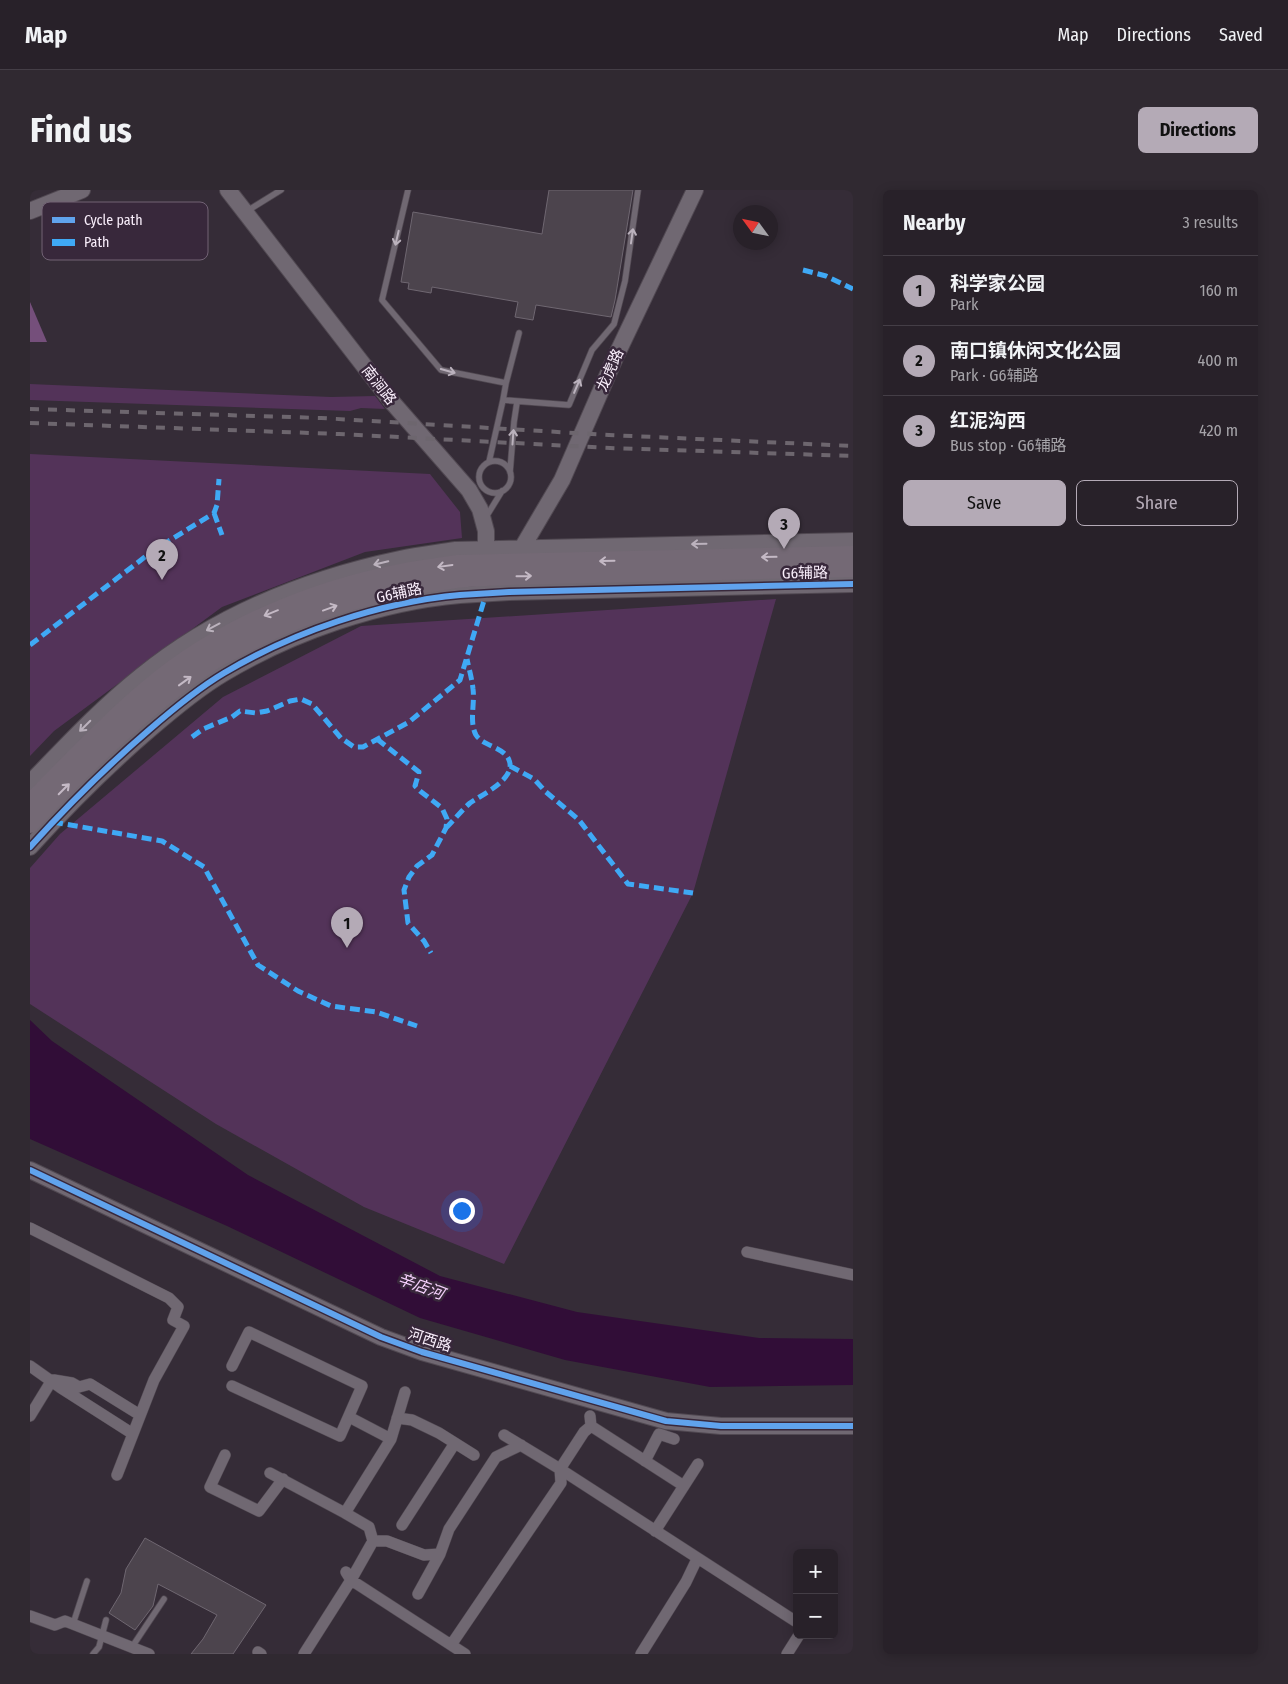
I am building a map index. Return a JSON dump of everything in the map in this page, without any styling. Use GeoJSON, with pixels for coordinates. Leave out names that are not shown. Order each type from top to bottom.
{"type":"FeatureCollection","features":[{"type":"Feature","properties":{"kind":"main road","name":"G6辅路"},"geometry":{"type":"LineString","coordinates":[[30,824],[108,745],[162,698],[215,660],[276,628],[347,602],[405,587],[457,579],[486,571],[853,555]]}},
{"type":"Feature","properties":{"kind":"main road","name":"G6辅路"},"geometry":{"type":"LineString","coordinates":[[30,804],[98,734],[150,686],[206,647],[268,614],[344,587],[404,572],[458,564],[486,571],[853,568]]}},
{"type":"Feature","properties":{"kind":"street"},"geometry":{"type":"LineString","coordinates":[[52,202],[82,190]]}},
{"type":"Feature","properties":{"kind":"street","name":"南涧路"},"geometry":{"type":"LineString","coordinates":[[228,190],[392,402],[474,484],[486,532],[486,571]]}},
{"type":"Feature","properties":{"kind":"street","name":"龙虎路"},"geometry":{"type":"LineString","coordinates":[[522,548],[562,480],[615,358],[694,190]]}},
{"type":"Feature","properties":{"kind":"street"},"geometry":{"type":"LineString","coordinates":[[30,211],[42,206]]}},
{"type":"Feature","properties":{"kind":"street","name":"G6辅路"},"geometry":{"type":"LineString","coordinates":[[30,847],[118,757],[172,710],[223,673],[282,642],[352,617],[408,603],[459,595],[486,571],[522,548],[853,541]]}},
{"type":"Feature","properties":{"kind":"street","name":"G6辅路"},"geometry":{"type":"LineString","coordinates":[[30,783],[88,724],[142,676],[198,635],[263,601],[339,573],[402,558],[456,550],[486,571],[853,584]]}},
{"type":"Feature","properties":{"kind":"street","name":"河西路"},"geometry":{"type":"LineString","coordinates":[[30,1170],[381,1337],[422,1352],[666,1421],[721,1426],[853,1426]]}},
{"type":"Feature","properties":{"kind":"street"},"geometry":{"type":"LineString","coordinates":[[30,1228],[169,1298],[178,1307],[173,1320],[184,1326],[154,1380],[117,1475]]}},
{"type":"Feature","properties":{"kind":"street"},"geometry":{"type":"LineString","coordinates":[[747,1252],[853,1275]]}},
{"type":"Feature","properties":{"kind":"street"},"geometry":{"type":"LineString","coordinates":[[232,1366],[249,1332],[362,1386],[340,1436],[232,1386]]}},
{"type":"Feature","properties":{"kind":"street"},"geometry":{"type":"LineString","coordinates":[[30,1366],[133,1434]]}},
{"type":"Feature","properties":{"kind":"street"},"geometry":{"type":"LineString","coordinates":[[52,1380],[79,1387],[90,1384],[140,1416]]}},
{"type":"Feature","properties":{"kind":"street"},"geometry":{"type":"LineString","coordinates":[[30,1416],[52,1380]]}},
{"type":"Feature","properties":{"kind":"street"},"geometry":{"type":"LineString","coordinates":[[345,1513],[391,1438],[405,1392]]}},
{"type":"Feature","properties":{"kind":"street"},"geometry":{"type":"LineString","coordinates":[[349,1417],[391,1438]]}},
{"type":"Feature","properties":{"kind":"street"},"geometry":{"type":"LineString","coordinates":[[397,1418],[412,1420],[474,1455]]}},
{"type":"Feature","properties":{"kind":"street"},"geometry":{"type":"LineString","coordinates":[[451,1645],[561,1483],[560,1469],[590,1421],[645,1461],[684,1486]]}},
{"type":"Feature","properties":{"kind":"street"},"geometry":{"type":"LineString","coordinates":[[645,1461],[660,1434],[674,1439]]}},
{"type":"Feature","properties":{"kind":"street"},"geometry":{"type":"LineString","coordinates":[[504,1435],[793,1618]]}},
{"type":"Feature","properties":{"kind":"street"},"geometry":{"type":"LineString","coordinates":[[402,1525],[455,1443]]}},
{"type":"Feature","properties":{"kind":"street"},"geometry":{"type":"LineString","coordinates":[[418,1594],[440,1554],[449,1529],[496,1457],[521,1446]]}},
{"type":"Feature","properties":{"kind":"street"},"geometry":{"type":"LineString","coordinates":[[225,1455],[210,1488],[259,1511],[283,1480]]}},
{"type":"Feature","properties":{"kind":"street"},"geometry":{"type":"LineString","coordinates":[[655,1531],[698,1464]]}},
{"type":"Feature","properties":{"kind":"street"},"geometry":{"type":"LineString","coordinates":[[270,1473],[368,1527],[372,1540]]}},
{"type":"Feature","properties":{"kind":"street"},"geometry":{"type":"LineString","coordinates":[[372,1540],[387,1541],[424,1555],[440,1554]]}},
{"type":"Feature","properties":{"kind":"street"},"geometry":{"type":"LineString","coordinates":[[304,1654],[348,1576],[372,1540]]}},
{"type":"Feature","properties":{"kind":"street"},"geometry":{"type":"LineString","coordinates":[[641,1654],[686,1582],[697,1559]]}},
{"type":"Feature","properties":{"kind":"street"},"geometry":{"type":"LineString","coordinates":[[348,1576],[465,1654]]}},
{"type":"Feature","properties":{"kind":"street"},"geometry":{"type":"LineString","coordinates":[[30,1616],[55,1625],[65,1621],[149,1654]]}},
{"type":"Feature","properties":{"kind":"street"},"geometry":{"type":"LineString","coordinates":[[787,1654],[796,1639]]}},
{"type":"Feature","properties":{"kind":"lane"},"geometry":{"type":"LineString","coordinates":[[246,212],[281,190]]}},
{"type":"Feature","properties":{"kind":"lane"},"geometry":{"type":"LineString","coordinates":[[408,190],[382,300],[441,370],[506,384]]}},
{"type":"Feature","properties":{"kind":"lane"},"geometry":{"type":"LineString","coordinates":[[503,400],[569,405],[592,350],[614,324],[625,282],[638,190]]}},
{"type":"Feature","properties":{"kind":"lane"},"geometry":{"type":"LineString","coordinates":[[489,462],[519,333]]}},
{"type":"Feature","properties":{"kind":"lane"},"geometry":{"type":"LineString","coordinates":[[483,521],[510,482],[517,402]]}},
{"type":"Feature","properties":{"kind":"lane"},"geometry":{"type":"LineString","coordinates":[[503,490],[492,492],[474,484],[482,468],[489,462],[494,461],[504,464],[510,472]]}},
{"type":"Feature","properties":{"kind":"lane"},"geometry":{"type":"LineString","coordinates":[[74,1624],[87,1581]]}},
{"type":"Feature","properties":{"kind":"lane"},"geometry":{"type":"LineString","coordinates":[[132,1647],[164,1599]]}},
{"type":"Feature","properties":{"kind":"lane"},"geometry":{"type":"LineString","coordinates":[[95,1653],[99,1647],[106,1620]]}},
{"type":"Feature","properties":{"kind":"shaded area"},"geometry":{"type":"Polygon","coordinates":[[[30,302],[47,342],[30,342],[30,302]]]}},
{"type":"Feature","properties":{"kind":"shaded area"},"geometry":{"type":"Polygon","coordinates":[[[30,384],[331,397],[375,396],[385,409],[361,408],[350,411],[30,400],[30,384]]]}},
{"type":"Feature","properties":{"kind":"shaded area"},"geometry":{"type":"Polygon","coordinates":[[[30,454],[430,474],[460,512],[462,538],[365,552],[222,607],[54,731],[30,756],[30,454]]]}},
{"type":"Feature","properties":{"kind":"shaded area"},"geometry":{"type":"Polygon","coordinates":[[[776,599],[693,893],[504,1264],[364,1207],[216,1124],[30,1004],[30,868],[60,834],[223,697],[361,626],[776,599]]]}},
{"type":"Feature","properties":{"kind":"water","name":"辛店河"},"geometry":{"type":"Polygon","coordinates":[[[30,1020],[52,1041],[248,1175],[440,1276],[577,1312],[759,1338],[853,1339],[853,1385],[710,1387],[565,1360],[420,1318],[227,1226],[30,1139],[30,1020]]]}},
{"type":"Feature","properties":{"kind":"building"},"geometry":{"type":"Polygon","coordinates":[[[549,190],[633,190],[611,317],[536,305],[533,320],[515,317],[518,302],[432,287],[431,293],[408,289],[409,283],[401,282],[413,212],[542,234],[549,190]]]}},
{"type":"Feature","properties":{"kind":"building"},"geometry":{"type":"Polygon","coordinates":[[[145,1538],[266,1605],[233,1654],[191,1654],[203,1639],[217,1615],[158,1584],[153,1606],[135,1630],[109,1613],[121,1593],[126,1569],[145,1538]]]}},
{"type":"Feature","properties":{"kind":"railway"},"geometry":{"type":"LineString","coordinates":[[30,409],[321,418],[609,435],[853,446]]}},
{"type":"Feature","properties":{"kind":"railway"},"geometry":{"type":"LineString","coordinates":[[30,423],[339,434],[610,448],[853,456]]}},
{"type":"Feature","properties":{"kind":"marked path"},"geometry":{"type":"LineString","coordinates":[[803,270],[826,276],[853,289]]}},
{"type":"Feature","properties":{"kind":"marked path"},"geometry":{"type":"LineString","coordinates":[[30,645],[154,550],[214,513],[217,505],[219,479]]}},
{"type":"Feature","properties":{"kind":"marked path"},"geometry":{"type":"LineString","coordinates":[[214,513],[222,535]]}},
{"type":"Feature","properties":{"kind":"marked path"},"geometry":{"type":"LineString","coordinates":[[192,737],[203,729],[232,717],[240,711],[256,713],[267,711],[290,701],[301,699],[312,704],[341,738],[354,747],[363,747],[409,722],[460,680],[486,594]]}},
{"type":"Feature","properties":{"kind":"marked path"},"geometry":{"type":"LineString","coordinates":[[446,828],[470,803],[497,786],[508,774],[510,767],[509,760],[503,752],[479,739],[474,730],[473,689],[467,659]]}},
{"type":"Feature","properties":{"kind":"marked path"},"geometry":{"type":"LineString","coordinates":[[377,739],[419,772],[415,786],[442,808],[447,819],[446,828],[432,855],[417,866],[409,877],[404,890],[408,923],[424,941],[431,953]]}},
{"type":"Feature","properties":{"kind":"marked path"},"geometry":{"type":"LineString","coordinates":[[510,766],[534,779],[546,792],[579,820],[628,884],[693,893]]}},
{"type":"Feature","properties":{"kind":"marked path"},"geometry":{"type":"LineString","coordinates":[[53,822],[162,841],[204,867],[258,965],[298,991],[331,1006],[376,1012],[417,1026]]}},
{"type":"Feature","properties":{"kind":"cycle path"},"geometry":{"type":"LineString","coordinates":[[30,847],[73,801],[118,758],[194,693],[251,658],[279,644],[338,621],[399,604],[460,595],[509,592],[853,584]]}},
{"type":"Feature","properties":{"kind":"cycle path"},"geometry":{"type":"LineString","coordinates":[[30,1170],[381,1337],[422,1352],[666,1421],[721,1426],[853,1426]]}},
{"type":"Feature","properties":{"kind":"place","name":"红泥沟西"},"geometry":{"type":"Point","coordinates":[784,549]}},
{"type":"Feature","properties":{"kind":"place","name":"南口镇休闲文化公园"},"geometry":{"type":"Point","coordinates":[162,580]}},
{"type":"Feature","properties":{"kind":"place","name":"科学家公园"},"geometry":{"type":"Point","coordinates":[347,948]}}]}
